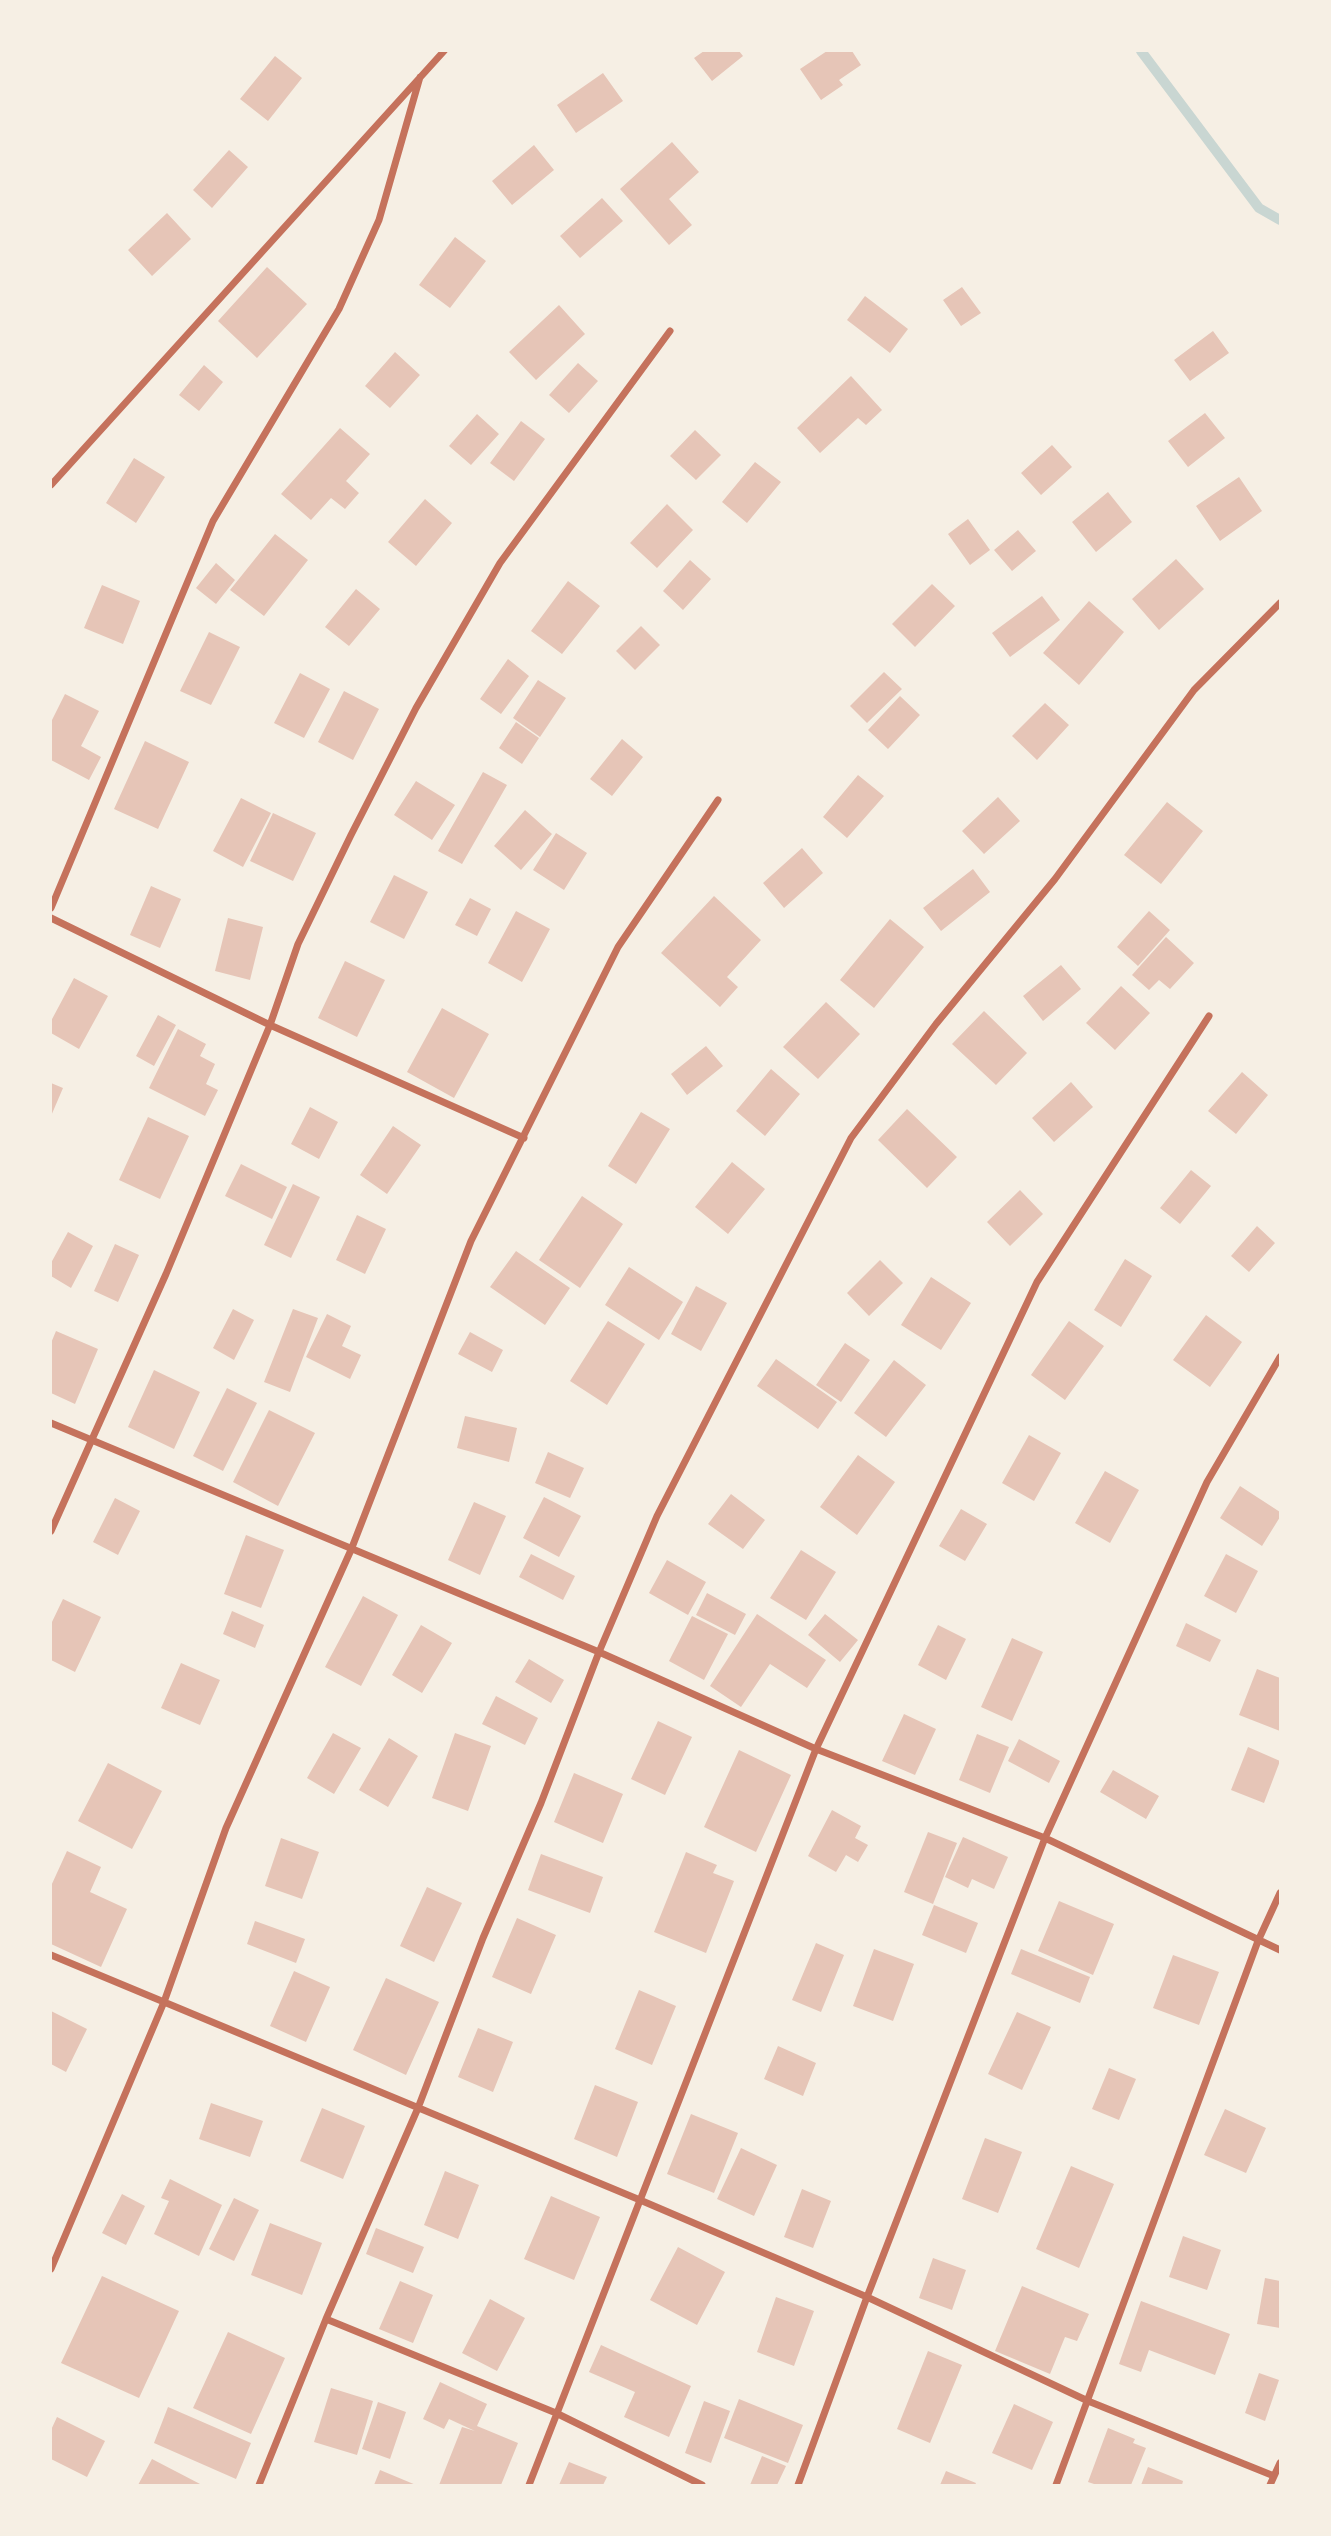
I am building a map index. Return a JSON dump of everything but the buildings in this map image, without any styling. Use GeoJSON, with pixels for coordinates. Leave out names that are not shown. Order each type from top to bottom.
{"type":"FeatureCollection","features":[{"type":"Feature","properties":{"kind":"street"},"geometry":{"type":"LineString","coordinates":[[51,485],[444,51]]}},
{"type":"Feature","properties":{"kind":"street"},"geometry":{"type":"LineString","coordinates":[[51,908],[127,732],[213,521],[339,309],[379,220],[420,77]]}},
{"type":"Feature","properties":{"kind":"street"},"geometry":{"type":"LineString","coordinates":[[51,1531],[166,1275],[270,1025],[298,944],[416,708],[500,563],[670,331]]}},
{"type":"Feature","properties":{"kind":"street"},"geometry":{"type":"LineString","coordinates":[[259,2485],[326,2319],[418,2108],[483,1938],[541,1803],[599,1652],[657,1516],[851,1138],[936,1024],[1055,879],[1194,690],[1280,603]]}},
{"type":"Feature","properties":{"kind":"street"},"geometry":{"type":"LineString","coordinates":[[51,2269],[164,2002],[226,1828],[351,1550],[471,1241],[618,947],[718,800]]}},
{"type":"Feature","properties":{"kind":"street"},"geometry":{"type":"LineString","coordinates":[[51,918],[270,1025],[524,1138]]}},
{"type":"Feature","properties":{"kind":"street"},"geometry":{"type":"LineString","coordinates":[[528,2485],[816,1749],[1037,1282],[1209,1016]]}},
{"type":"Feature","properties":{"kind":"street"},"geometry":{"type":"LineString","coordinates":[[798,2485],[867,2297],[1045,1839],[1207,1482],[1280,1357]]}},
{"type":"Feature","properties":{"kind":"street"},"geometry":{"type":"LineString","coordinates":[[51,1423],[599,1652],[816,1749],[1045,1839],[1280,1950]]}},
{"type":"Feature","properties":{"kind":"street"},"geometry":{"type":"LineString","coordinates":[[1056,2485],[1258,1941],[1280,1893]]}},
{"type":"Feature","properties":{"kind":"street"},"geometry":{"type":"LineString","coordinates":[[51,1955],[640,2200],[867,2297],[1088,2401],[1274,2476]]}},
{"type":"Feature","properties":{"kind":"street"},"geometry":{"type":"LineString","coordinates":[[326,2319],[556,2413],[702,2485]]}},
{"type":"Feature","properties":{"kind":"street"},"geometry":{"type":"LineString","coordinates":[[1270,2485],[1280,2463]]}},
{"type":"Feature","properties":{"kind":"waterway"},"geometry":{"type":"LineString","coordinates":[[1141,51],[1259,208],[1280,220]]}}]}
